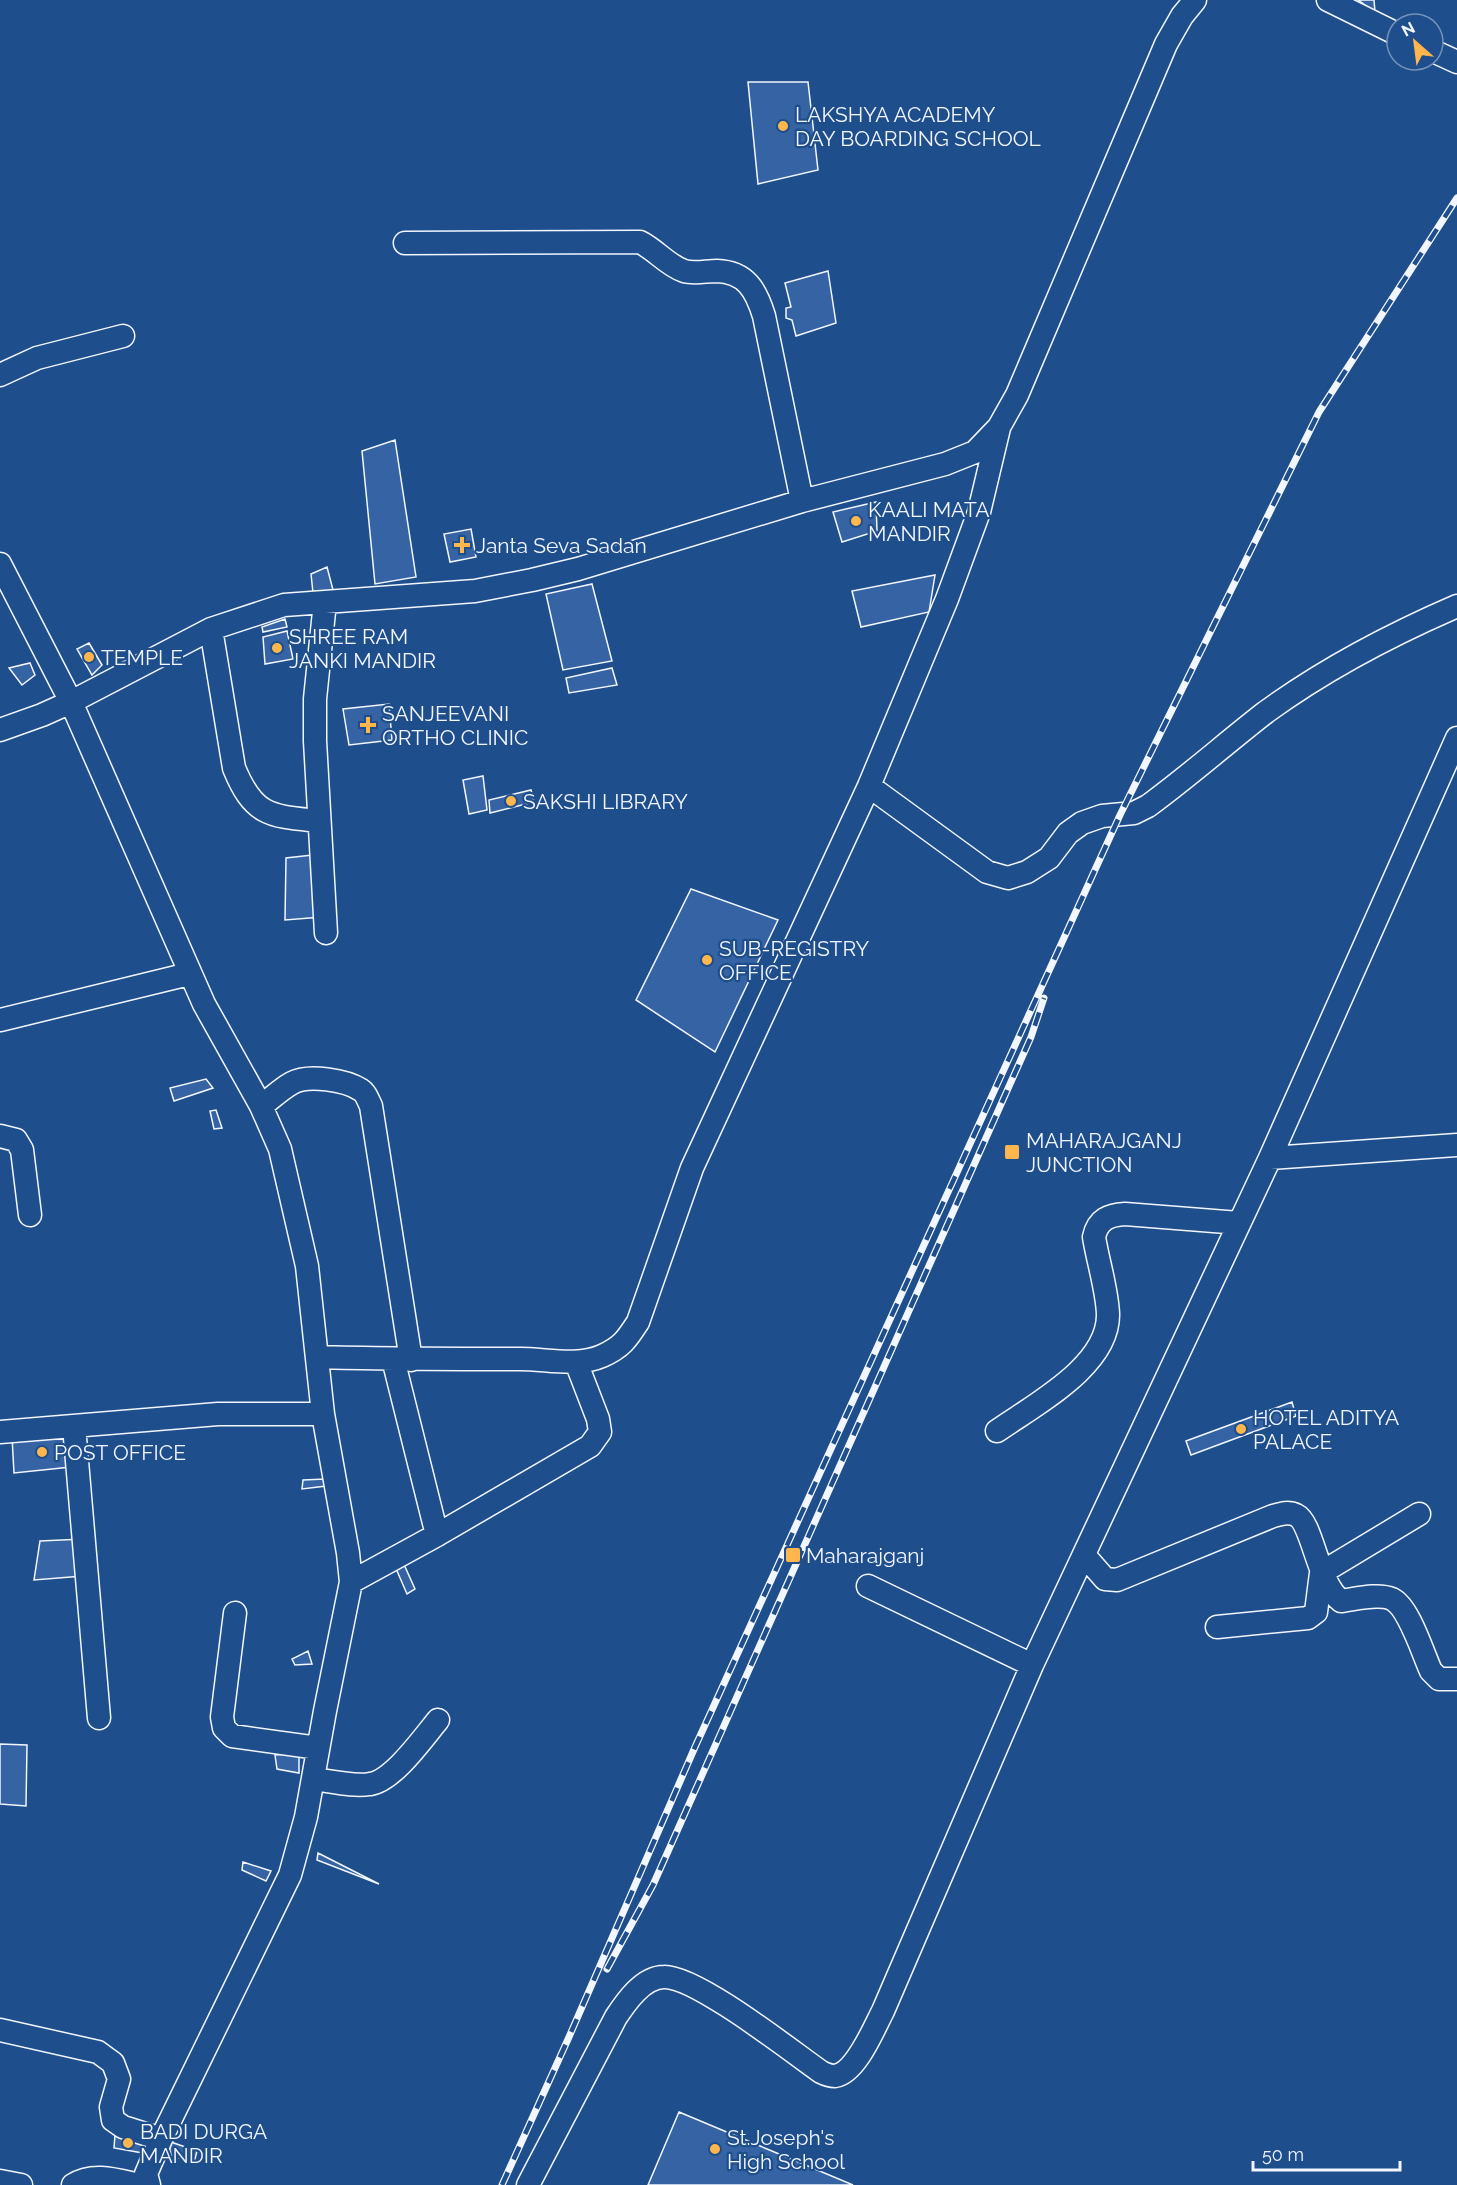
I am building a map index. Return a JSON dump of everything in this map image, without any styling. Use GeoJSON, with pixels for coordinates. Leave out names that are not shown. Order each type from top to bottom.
{"type":"FeatureCollection","features":[{"type":"Feature","properties":{"kind":"street"},"geometry":{"type":"LineString","coordinates":[[0,730],[71,702],[211,629],[284,605],[475,591],[532,580],[578,569],[802,501],[945,465],[975,452],[999,427],[1017,395],[1166,44],[1182,16],[1195,0]]}},
{"type":"Feature","properties":{"kind":"street"},"geometry":{"type":"LineString","coordinates":[[1328,0],[1385,27]]}},
{"type":"Feature","properties":{"kind":"street"},"geometry":{"type":"LineString","coordinates":[[405,243],[640,242],[652,248],[677,268],[687,272],[717,271],[736,274],[750,285],[759,299],[802,501]]}},
{"type":"Feature","properties":{"kind":"street"},"geometry":{"type":"LineString","coordinates":[[0,375],[38,358],[123,336]]}},
{"type":"Feature","properties":{"kind":"street"},"geometry":{"type":"LineString","coordinates":[[316,1357],[523,1359],[576,1362],[601,1357],[624,1344],[638,1322],[692,1168],[869,786],[965,554],[979,512],[999,427]]}},
{"type":"Feature","properties":{"kind":"street"},"geometry":{"type":"LineString","coordinates":[[0,564],[71,702],[189,974],[261,1106],[280,1149],[307,1266],[323,1413],[351,1582],[306,1816],[290,1875],[161,2139],[146,2174],[148,2185]]}},
{"type":"Feature","properties":{"kind":"street"},"geometry":{"type":"LineString","coordinates":[[325,602],[315,699],[315,741],[326,933]]}},
{"type":"Feature","properties":{"kind":"street"},"geometry":{"type":"LineString","coordinates":[[869,786],[987,872],[1008,878],[1027,872],[1049,858],[1068,833],[1082,823],[1102,816],[1134,813],[1148,806],[1268,712],[1319,676],[1417,623],[1457,606]]}},
{"type":"Feature","properties":{"kind":"street"},"geometry":{"type":"LineString","coordinates":[[211,629],[234,768],[243,790],[257,807],[279,817],[319,821]]}},
{"type":"Feature","properties":{"kind":"street"},"geometry":{"type":"LineString","coordinates":[[528,2185],[628,1998],[645,1984],[662,1977],[680,1980],[703,1990],[821,2072],[834,2076],[846,2071],[856,2061],[883,2011],[1032,1665],[1270,1158],[1457,738]]}},
{"type":"Feature","properties":{"kind":"street"},"geometry":{"type":"LineString","coordinates":[[0,1020],[189,974]]}},
{"type":"Feature","properties":{"kind":"street"},"geometry":{"type":"LineString","coordinates":[[261,1106],[292,1083],[305,1078],[351,1086],[364,1091],[371,1106],[402,1359],[437,1535]]}},
{"type":"Feature","properties":{"kind":"street"},"geometry":{"type":"LineString","coordinates":[[0,1136],[16,1140],[22,1150],[30,1215]]}},
{"type":"Feature","properties":{"kind":"street"},"geometry":{"type":"LineString","coordinates":[[1270,1158],[1457,1145]]}},
{"type":"Feature","properties":{"kind":"street"},"geometry":{"type":"LineString","coordinates":[[997,1431],[1071,1379],[1088,1362],[1098,1347],[1105,1332],[1108,1317],[1094,1237],[1096,1228],[1103,1219],[1125,1214],[1239,1223]]}},
{"type":"Feature","properties":{"kind":"street"},"geometry":{"type":"LineString","coordinates":[[351,1582],[590,1446],[600,1432],[598,1419],[576,1362]]}},
{"type":"Feature","properties":{"kind":"street"},"geometry":{"type":"LineString","coordinates":[[0,1432],[218,1414],[323,1413]]}},
{"type":"Feature","properties":{"kind":"street"},"geometry":{"type":"LineString","coordinates":[[74,1426],[99,1718]]}},
{"type":"Feature","properties":{"kind":"street"},"geometry":{"type":"LineString","coordinates":[[1084,1555],[1105,1579],[1117,1580],[1284,1513],[1297,1515],[1304,1523],[1321,1573],[1333,1595],[1341,1601],[1382,1597],[1392,1599],[1402,1607],[1431,1671],[1439,1679],[1457,1679]]}},
{"type":"Feature","properties":{"kind":"street"},"geometry":{"type":"LineString","coordinates":[[1321,1573],[1419,1514]]}},
{"type":"Feature","properties":{"kind":"street"},"geometry":{"type":"LineString","coordinates":[[1217,1627],[1308,1618],[1316,1612],[1321,1573]]}},
{"type":"Feature","properties":{"kind":"street"},"geometry":{"type":"LineString","coordinates":[[868,1586],[1032,1665]]}},
{"type":"Feature","properties":{"kind":"street"},"geometry":{"type":"LineString","coordinates":[[235,1613],[222,1717],[224,1728],[232,1736],[318,1748]]}},
{"type":"Feature","properties":{"kind":"street"},"geometry":{"type":"LineString","coordinates":[[313,1779],[360,1784],[371,1784],[381,1780],[392,1772],[438,1720]]}},
{"type":"Feature","properties":{"kind":"street"},"geometry":{"type":"LineString","coordinates":[[0,2030],[98,2052],[113,2062],[119,2079],[111,2107],[113,2120],[123,2127],[161,2139]]}},
{"type":"Feature","properties":{"kind":"street"},"geometry":{"type":"LineString","coordinates":[[73,2185],[92,2177],[139,2185]]}},
{"type":"Feature","properties":{"kind":"street"},"geometry":{"type":"LineString","coordinates":[[0,2181],[21,2185]]}},
{"type":"Feature","properties":{"kind":"building"},"geometry":{"type":"Polygon","coordinates":[[[1358,0],[1374,0],[1375,12],[1358,0]]]}},
{"type":"Feature","properties":{"kind":"building","name":"LAKSHYA ACADEMY DAY BOARDING SCHOOL"},"geometry":{"type":"Polygon","coordinates":[[[748,82],[808,82],[818,170],[758,184],[748,82]]]}},
{"type":"Feature","properties":{"kind":"building"},"geometry":{"type":"Polygon","coordinates":[[[828,271],[836,323],[796,336],[792,320],[786,318],[786,308],[791,307],[785,283],[828,271]]]}},
{"type":"Feature","properties":{"kind":"building"},"geometry":{"type":"Polygon","coordinates":[[[395,440],[416,577],[375,584],[362,451],[395,440]]]}},
{"type":"Feature","properties":{"kind":"building","name":"KAALI MATA MANDIR"},"geometry":{"type":"Polygon","coordinates":[[[876,502],[877,531],[842,542],[833,512],[876,502]]]}},
{"type":"Feature","properties":{"kind":"building"},"geometry":{"type":"Polygon","coordinates":[[[471,529],[476,557],[450,562],[444,534],[471,529]]]}},
{"type":"Feature","properties":{"kind":"building"},"geometry":{"type":"Polygon","coordinates":[[[327,567],[333,590],[313,593],[311,574],[327,567]]]}},
{"type":"Feature","properties":{"kind":"building"},"geometry":{"type":"Polygon","coordinates":[[[935,575],[929,612],[861,627],[852,591],[935,575]]]}},
{"type":"Feature","properties":{"kind":"building"},"geometry":{"type":"Polygon","coordinates":[[[592,584],[612,661],[563,670],[546,594],[592,584]]]}},
{"type":"Feature","properties":{"kind":"building"},"geometry":{"type":"Polygon","coordinates":[[[285,619],[287,627],[263,632],[262,627],[285,619]]]}},
{"type":"Feature","properties":{"kind":"building","name":"SHREE RAM JANKI MANDIR"},"geometry":{"type":"Polygon","coordinates":[[[287,631],[293,659],[265,664],[263,637],[287,631]]]}},
{"type":"Feature","properties":{"kind":"building","name":"TEMPLE"},"geometry":{"type":"Polygon","coordinates":[[[89,643],[102,665],[92,675],[77,649],[89,643]]]}},
{"type":"Feature","properties":{"kind":"building"},"geometry":{"type":"Polygon","coordinates":[[[30,663],[35,675],[22,685],[9,668],[30,663]]]}},
{"type":"Feature","properties":{"kind":"building"},"geometry":{"type":"Polygon","coordinates":[[[612,668],[617,685],[569,693],[566,678],[612,668]]]}},
{"type":"Feature","properties":{"kind":"building","name":"SANJEEVANI ORTHO CLINIC"},"geometry":{"type":"Polygon","coordinates":[[[389,704],[392,740],[349,745],[343,709],[389,704]]]}},
{"type":"Feature","properties":{"kind":"building"},"geometry":{"type":"Polygon","coordinates":[[[483,776],[487,810],[469,814],[463,780],[483,776]]]}},
{"type":"Feature","properties":{"kind":"building","name":"SAKSHI LIBRARY"},"geometry":{"type":"Polygon","coordinates":[[[531,790],[534,802],[490,813],[489,800],[531,790]]]}},
{"type":"Feature","properties":{"kind":"building"},"geometry":{"type":"Polygon","coordinates":[[[321,854],[322,917],[285,920],[286,858],[321,854]]]}},
{"type":"Feature","properties":{"kind":"building","name":"SUB-REGISTRY OFFICE"},"geometry":{"type":"Polygon","coordinates":[[[691,889],[778,920],[715,1052],[636,1000],[691,889]]]}},
{"type":"Feature","properties":{"kind":"building"},"geometry":{"type":"Polygon","coordinates":[[[206,1079],[213,1088],[174,1101],[170,1088],[206,1079]]]}},
{"type":"Feature","properties":{"kind":"building"},"geometry":{"type":"Polygon","coordinates":[[[216,1110],[222,1128],[214,1129],[210,1111],[216,1110]]]}},
{"type":"Feature","properties":{"kind":"building","name":"HOTEL ADITYA PALACE"},"geometry":{"type":"Polygon","coordinates":[[[1292,1402],[1296,1416],[1191,1455],[1186,1441],[1292,1402]]]}},
{"type":"Feature","properties":{"kind":"building","name":"POST OFFICE"},"geometry":{"type":"Polygon","coordinates":[[[70,1432],[71,1467],[14,1473],[12,1437],[70,1432]]]}},
{"type":"Feature","properties":{"kind":"building"},"geometry":{"type":"Polygon","coordinates":[[[325,1479],[326,1486],[302,1489],[303,1480],[325,1479]]]}},
{"type":"Feature","properties":{"kind":"building"},"geometry":{"type":"Polygon","coordinates":[[[83,1539],[83,1576],[34,1580],[40,1541],[83,1539]]]}},
{"type":"Feature","properties":{"kind":"building"},"geometry":{"type":"Polygon","coordinates":[[[402,1560],[415,1589],[407,1594],[394,1564],[402,1560]]]}},
{"type":"Feature","properties":{"kind":"building"},"geometry":{"type":"Polygon","coordinates":[[[308,1651],[312,1664],[295,1665],[292,1659],[308,1651]]]}},
{"type":"Feature","properties":{"kind":"building"},"geometry":{"type":"Polygon","coordinates":[[[0,1744],[27,1745],[26,1806],[0,1804],[0,1744]]]}},
{"type":"Feature","properties":{"kind":"building"},"geometry":{"type":"Polygon","coordinates":[[[299,1753],[299,1773],[277,1769],[275,1755],[299,1753]]]}},
{"type":"Feature","properties":{"kind":"building"},"geometry":{"type":"Polygon","coordinates":[[[318,1853],[379,1884],[317,1860],[318,1853]]]}},
{"type":"Feature","properties":{"kind":"building"},"geometry":{"type":"Polygon","coordinates":[[[243,1862],[271,1871],[266,1881],[242,1870],[243,1862]]]}},
{"type":"Feature","properties":{"kind":"building","name":"St.Joseph's High School"},"geometry":{"type":"Polygon","coordinates":[[[679,2112],[853,2185],[648,2185],[679,2112]]]}},
{"type":"Feature","properties":{"kind":"building","name":"BADI DURGA MANDIR"},"geometry":{"type":"Polygon","coordinates":[[[115,2135],[141,2139],[143,2153],[114,2148],[115,2135]]]}},
{"type":"Feature","properties":{"kind":"building"},"geometry":{"type":"Polygon","coordinates":[[[168,2141],[197,2151],[194,2163],[171,2155],[168,2141]]]}},
{"type":"Feature","properties":{"kind":"railway"},"geometry":{"type":"LineString","coordinates":[[502,2185],[695,1747],[1120,815],[1319,412],[1457,198]]}},
{"type":"Feature","properties":{"kind":"railway"},"geometry":{"type":"LineString","coordinates":[[607,1969],[653,1885],[1031,1037],[1044,998]]}},
{"type":"Feature","properties":{"kind":"place","name":"LAKSHYA ACADEMY DAY BOARDING SCHOOL"},"geometry":{"type":"Point","coordinates":[783,126]}},
{"type":"Feature","properties":{"kind":"place","name":"KAALI MATA MANDIR"},"geometry":{"type":"Point","coordinates":[856,521]}},
{"type":"Feature","properties":{"kind":"place","name":"Janta Seva Sadan"},"geometry":{"type":"Point","coordinates":[462,545]}},
{"type":"Feature","properties":{"kind":"place","name":"SHREE RAM JANKI MANDIR"},"geometry":{"type":"Point","coordinates":[277,648]}},
{"type":"Feature","properties":{"kind":"place","name":"TEMPLE"},"geometry":{"type":"Point","coordinates":[89,657]}},
{"type":"Feature","properties":{"kind":"place","name":"SANJEEVANI ORTHO CLINIC"},"geometry":{"type":"Point","coordinates":[368,725]}},
{"type":"Feature","properties":{"kind":"place","name":"SAKSHI LIBRARY"},"geometry":{"type":"Point","coordinates":[511,801]}},
{"type":"Feature","properties":{"kind":"place","name":"SUB-REGISTRY OFFICE"},"geometry":{"type":"Point","coordinates":[707,960]}},
{"type":"Feature","properties":{"kind":"place","name":"MAHARAJGANJ JUNCTION"},"geometry":{"type":"Point","coordinates":[1012,1152]}},
{"type":"Feature","properties":{"kind":"place","name":"HOTEL ADITYA PALACE"},"geometry":{"type":"Point","coordinates":[1241,1429]}},
{"type":"Feature","properties":{"kind":"place","name":"POST OFFICE"},"geometry":{"type":"Point","coordinates":[42,1452]}},
{"type":"Feature","properties":{"kind":"place","name":"Maharajganj"},"geometry":{"type":"Point","coordinates":[793,1555]}},
{"type":"Feature","properties":{"kind":"place","name":"BADI DURGA MANDIR"},"geometry":{"type":"Point","coordinates":[128,2143]}},
{"type":"Feature","properties":{"kind":"place","name":"St.Joseph's High School"},"geometry":{"type":"Point","coordinates":[715,2149]}}]}
